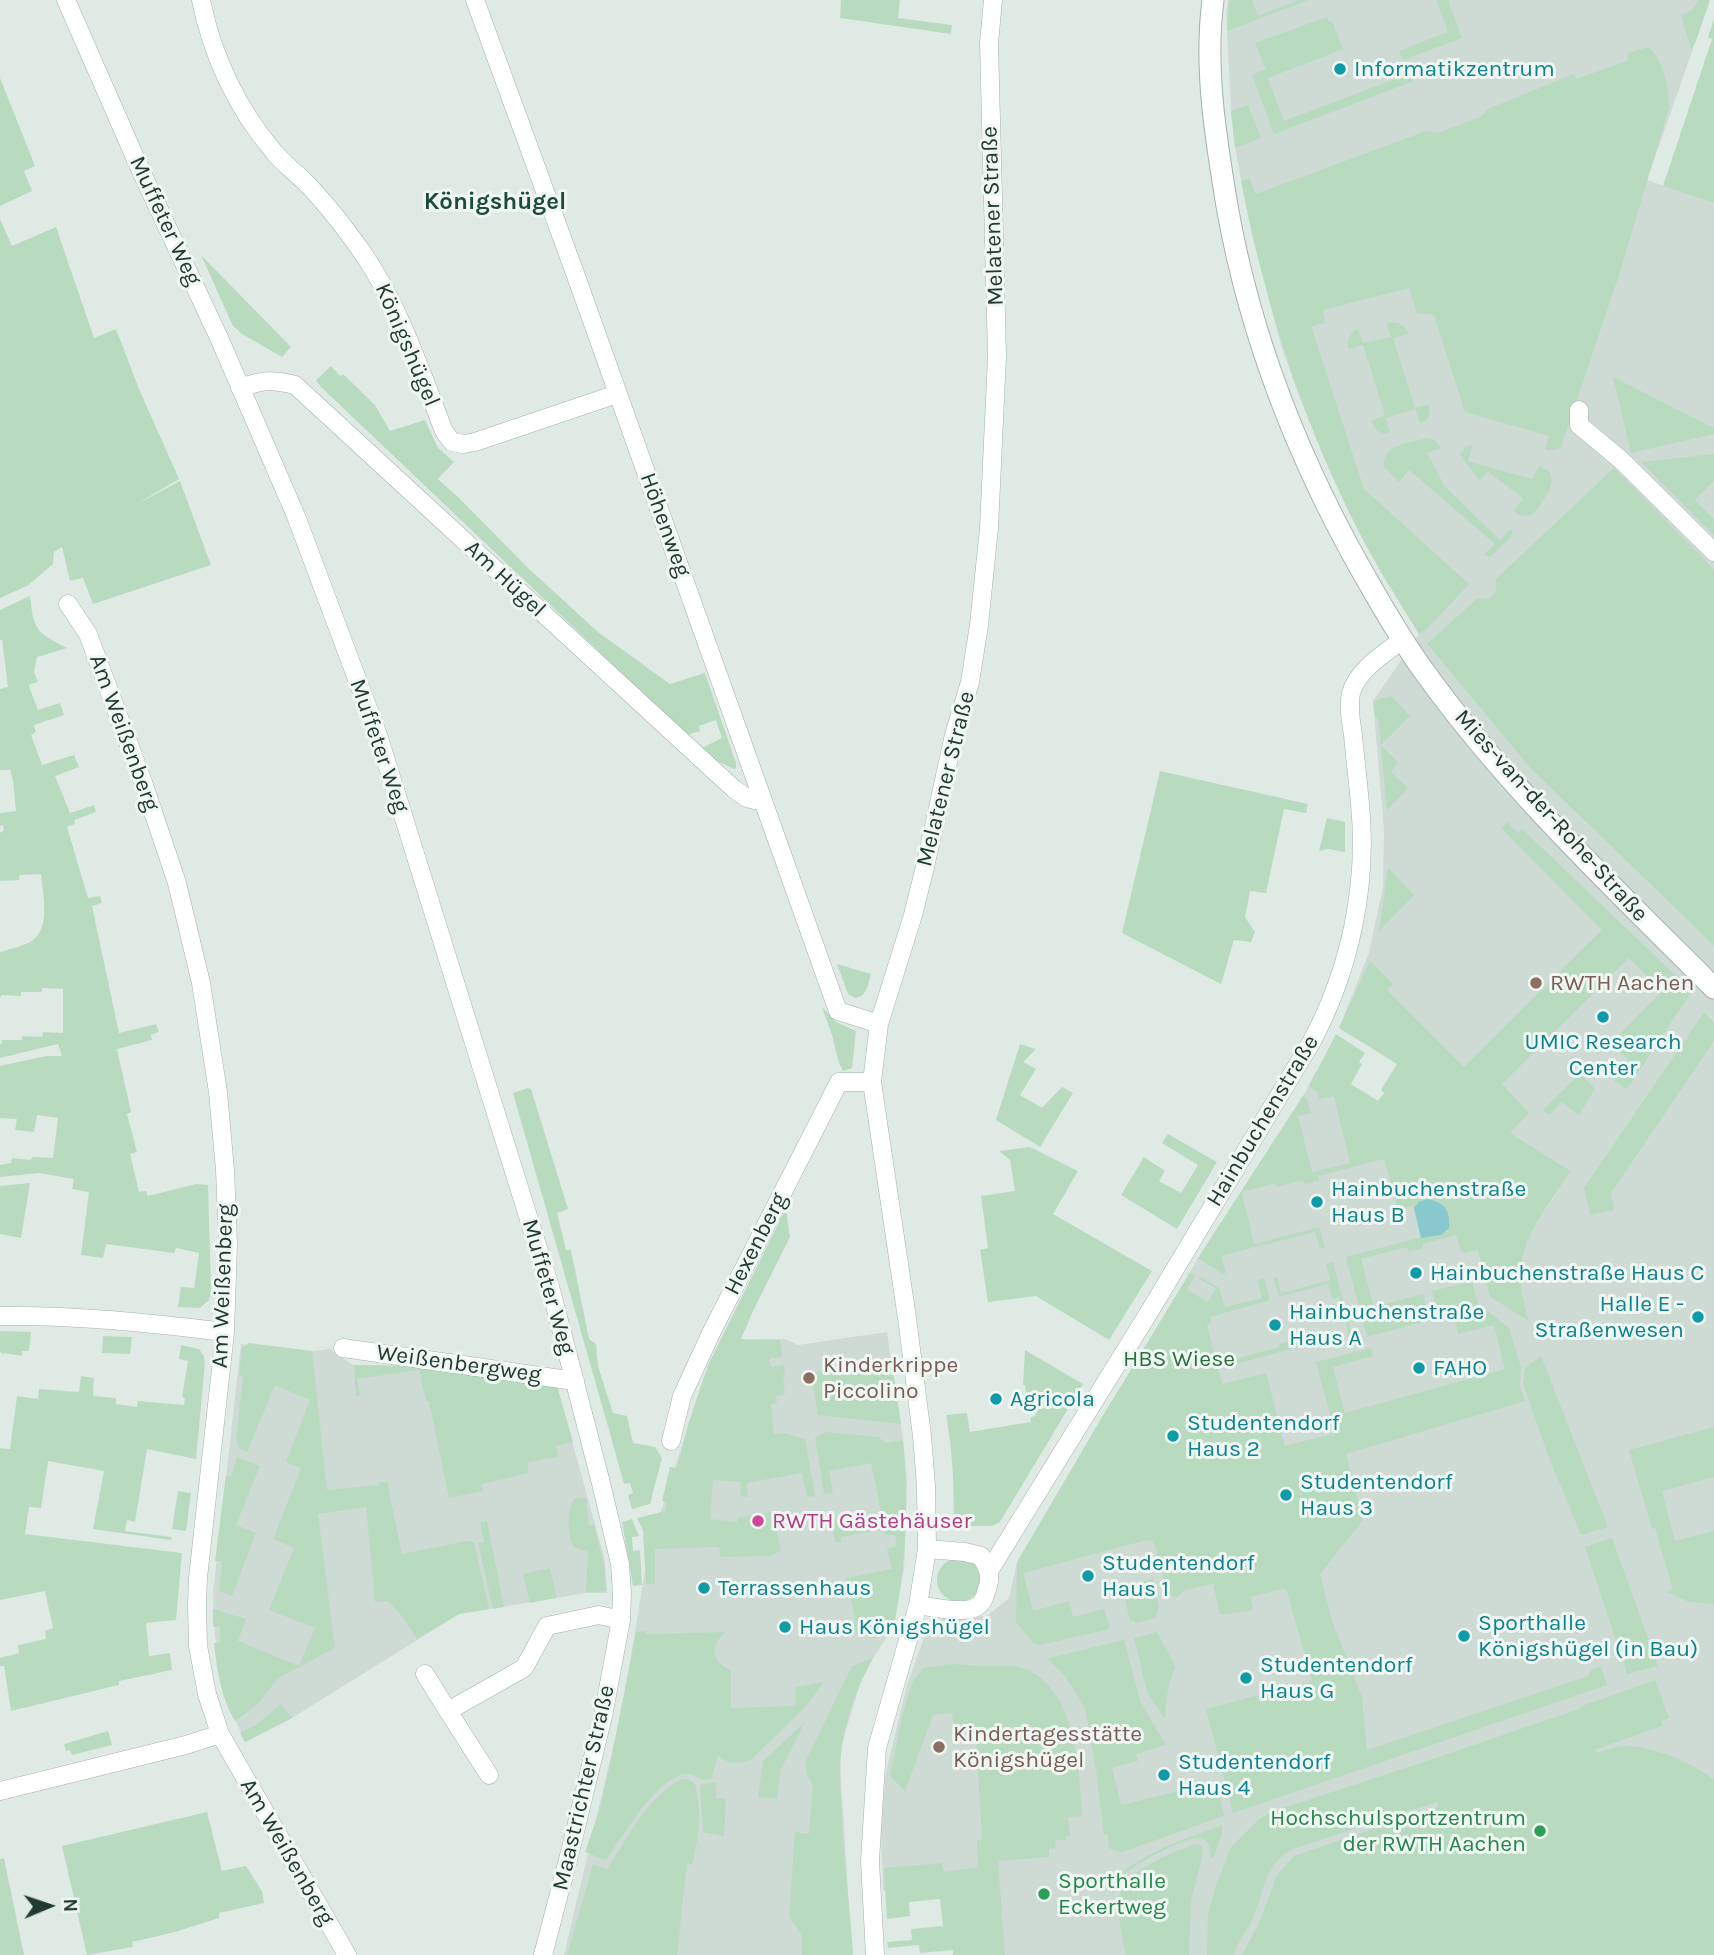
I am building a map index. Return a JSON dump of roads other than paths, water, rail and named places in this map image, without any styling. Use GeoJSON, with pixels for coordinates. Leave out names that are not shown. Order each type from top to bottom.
{"type":"FeatureCollection","features":[{"type":"Feature","properties":{"kind":"street","name":"Muffeter Weg"},"geometry":{"type":"LineString","coordinates":[[66,0],[136,161],[220,340],[296,516],[378,735],[551,1290],[610,1521]]}},
{"type":"Feature","properties":{"kind":"street","name":"Königshügel"},"geometry":{"type":"LineString","coordinates":[[201,0],[211,39],[228,82],[275,153],[321,199],[362,251],[396,310],[444,431],[452,442],[475,442],[617,394]]}},
{"type":"Feature","properties":{"kind":"street","name":"Höhenweg"},"geometry":{"type":"LineString","coordinates":[[475,0],[838,1011],[879,1024]]}},
{"type":"Feature","properties":{"kind":"street","name":"Melatener Straße"},"geometry":{"type":"LineString","coordinates":[[875,1955],[870,1861],[877,1748],[918,1605],[928,1549],[922,1436],[872,1082],[879,1024],[925,867],[954,735],[970,682],[981,611],[989,528],[997,356],[989,43],[993,0]]}},
{"type":"Feature","properties":{"kind":"street","name":"Mies-van-der-Rohe-Straße"},"geometry":{"type":"LineString","coordinates":[[1213,0],[1210,47],[1212,82],[1219,154],[1235,251],[1260,340],[1293,430],[1347,547],[1402,640],[1443,697],[1514,783],[1714,988]]}},
{"type":"Feature","properties":{"kind":"street","name":"Am Hügel"},"geometry":{"type":"LineString","coordinates":[[240,388],[259,381],[278,380],[295,385],[734,789],[747,798],[763,802]]}},
{"type":"Feature","properties":{"kind":"street"},"geometry":{"type":"LineString","coordinates":[[1579,410],[1579,425],[1621,460],[1714,552]]}},
{"type":"Feature","properties":{"kind":"street","name":"Am Weißenberg"},"geometry":{"type":"LineString","coordinates":[[68,604],[88,634],[177,883],[201,983],[218,1092],[229,1244],[225,1332],[198,1578],[198,1646],[207,1694],[220,1734],[345,1954]]}},
{"type":"Feature","properties":{"kind":"street","name":"Hainbuchenstraße"},"geometry":{"type":"LineString","coordinates":[[989,1571],[1154,1303],[1326,1014],[1353,929],[1360,893],[1362,821],[1350,698],[1357,680],[1368,667],[1402,640]]}},
{"type":"Feature","properties":{"kind":"street","name":"Hexenberg"},"geometry":{"type":"LineString","coordinates":[[671,1441],[682,1396],[712,1331],[839,1082],[872,1082]]}},
{"type":"Feature","properties":{"kind":"street"},"geometry":{"type":"LineString","coordinates":[[0,1315],[110,1318],[225,1332]]}},
{"type":"Feature","properties":{"kind":"street","name":"Weißenbergweg"},"geometry":{"type":"LineString","coordinates":[[343,1348],[575,1381]]}},
{"type":"Feature","properties":{"kind":"street","name":"Maastrichter Straße"},"geometry":{"type":"LineString","coordinates":[[542,1955],[603,1716],[621,1620],[620,1564],[610,1521]]}},
{"type":"Feature","properties":{"kind":"street"},"geometry":{"type":"LineString","coordinates":[[918,1605],[956,1611],[971,1609],[978,1606],[985,1597],[989,1585],[989,1571],[981,1556],[928,1549]]}},
{"type":"Feature","properties":{"kind":"street"},"geometry":{"type":"LineString","coordinates":[[448,1711],[524,1668],[547,1626],[599,1615],[621,1620]]}},
{"type":"Feature","properties":{"kind":"street"},"geometry":{"type":"LineString","coordinates":[[425,1674],[489,1775]]}},
{"type":"Feature","properties":{"kind":"street"},"geometry":{"type":"LineString","coordinates":[[0,1791],[220,1734]]}},
{"type":"Feature","properties":{"kind":"water"},"geometry":{"type":"Polygon","coordinates":[[[1427,1199],[1445,1208],[1449,1216],[1449,1228],[1441,1235],[1421,1238],[1414,1208],[1427,1199]]]}},
{"type":"Feature","properties":{"kind":"place","name":"Informatikzentrum"},"geometry":{"type":"Point","coordinates":[1340,69]}},
{"type":"Feature","properties":{"kind":"place","name":"RWTH Aachen"},"geometry":{"type":"Point","coordinates":[1536,983]}},
{"type":"Feature","properties":{"kind":"place","name":"UMIC Research Center"},"geometry":{"type":"Point","coordinates":[1603,1017]}},
{"type":"Feature","properties":{"kind":"place","name":"Hainbuchenstraße Haus B"},"geometry":{"type":"Point","coordinates":[1317,1202]}},
{"type":"Feature","properties":{"kind":"place","name":"Hainbuchenstraße Haus C"},"geometry":{"type":"Point","coordinates":[1416,1273]}},
{"type":"Feature","properties":{"kind":"place","name":"Halle E - Straßenwesen"},"geometry":{"type":"Point","coordinates":[1698,1317]}},
{"type":"Feature","properties":{"kind":"place","name":"Hainbuchenstraße Haus A"},"geometry":{"type":"Point","coordinates":[1275,1325]}},
{"type":"Feature","properties":{"kind":"place","name":"FAHO"},"geometry":{"type":"Point","coordinates":[1419,1368]}},
{"type":"Feature","properties":{"kind":"place","name":"Kinderkrippe Piccolino"},"geometry":{"type":"Point","coordinates":[809,1378]}},
{"type":"Feature","properties":{"kind":"place","name":"Agricola"},"geometry":{"type":"Point","coordinates":[996,1399]}},
{"type":"Feature","properties":{"kind":"place","name":"Studentendorf Haus 2"},"geometry":{"type":"Point","coordinates":[1173,1436]}},
{"type":"Feature","properties":{"kind":"place","name":"Studentendorf Haus 3"},"geometry":{"type":"Point","coordinates":[1286,1495]}},
{"type":"Feature","properties":{"kind":"place","name":"RWTH Gästehäuser"},"geometry":{"type":"Point","coordinates":[758,1521]}},
{"type":"Feature","properties":{"kind":"place","name":"Studentendorf Haus 1"},"geometry":{"type":"Point","coordinates":[1088,1576]}},
{"type":"Feature","properties":{"kind":"place","name":"Terrassenhaus"},"geometry":{"type":"Point","coordinates":[704,1588]}},
{"type":"Feature","properties":{"kind":"place","name":"Haus Königshügel"},"geometry":{"type":"Point","coordinates":[785,1627]}},
{"type":"Feature","properties":{"kind":"place","name":"Sporthalle Königshügel (in Bau)"},"geometry":{"type":"Point","coordinates":[1464,1636]}},
{"type":"Feature","properties":{"kind":"place","name":"Studentendorf Haus G"},"geometry":{"type":"Point","coordinates":[1246,1678]}},
{"type":"Feature","properties":{"kind":"place","name":"Kindertagesstätte Königshügel"},"geometry":{"type":"Point","coordinates":[939,1747]}},
{"type":"Feature","properties":{"kind":"place","name":"Studentendorf Haus 4"},"geometry":{"type":"Point","coordinates":[1164,1775]}},
{"type":"Feature","properties":{"kind":"place","name":"Hochschulsportzentrum der RWTH Aachen"},"geometry":{"type":"Point","coordinates":[1540,1831]}},
{"type":"Feature","properties":{"kind":"place","name":"Sporthalle Eckertweg"},"geometry":{"type":"Point","coordinates":[1044,1894]}},
{"type":"Feature","properties":{"kind":"district","name":"Königshügel"},"geometry":{"type":"Point","coordinates":[495,202]}},
{"type":"Feature","properties":{"kind":"park label","name":"HBS Wiese"},"geometry":{"type":"Point","coordinates":[1179,1359]}}]}
